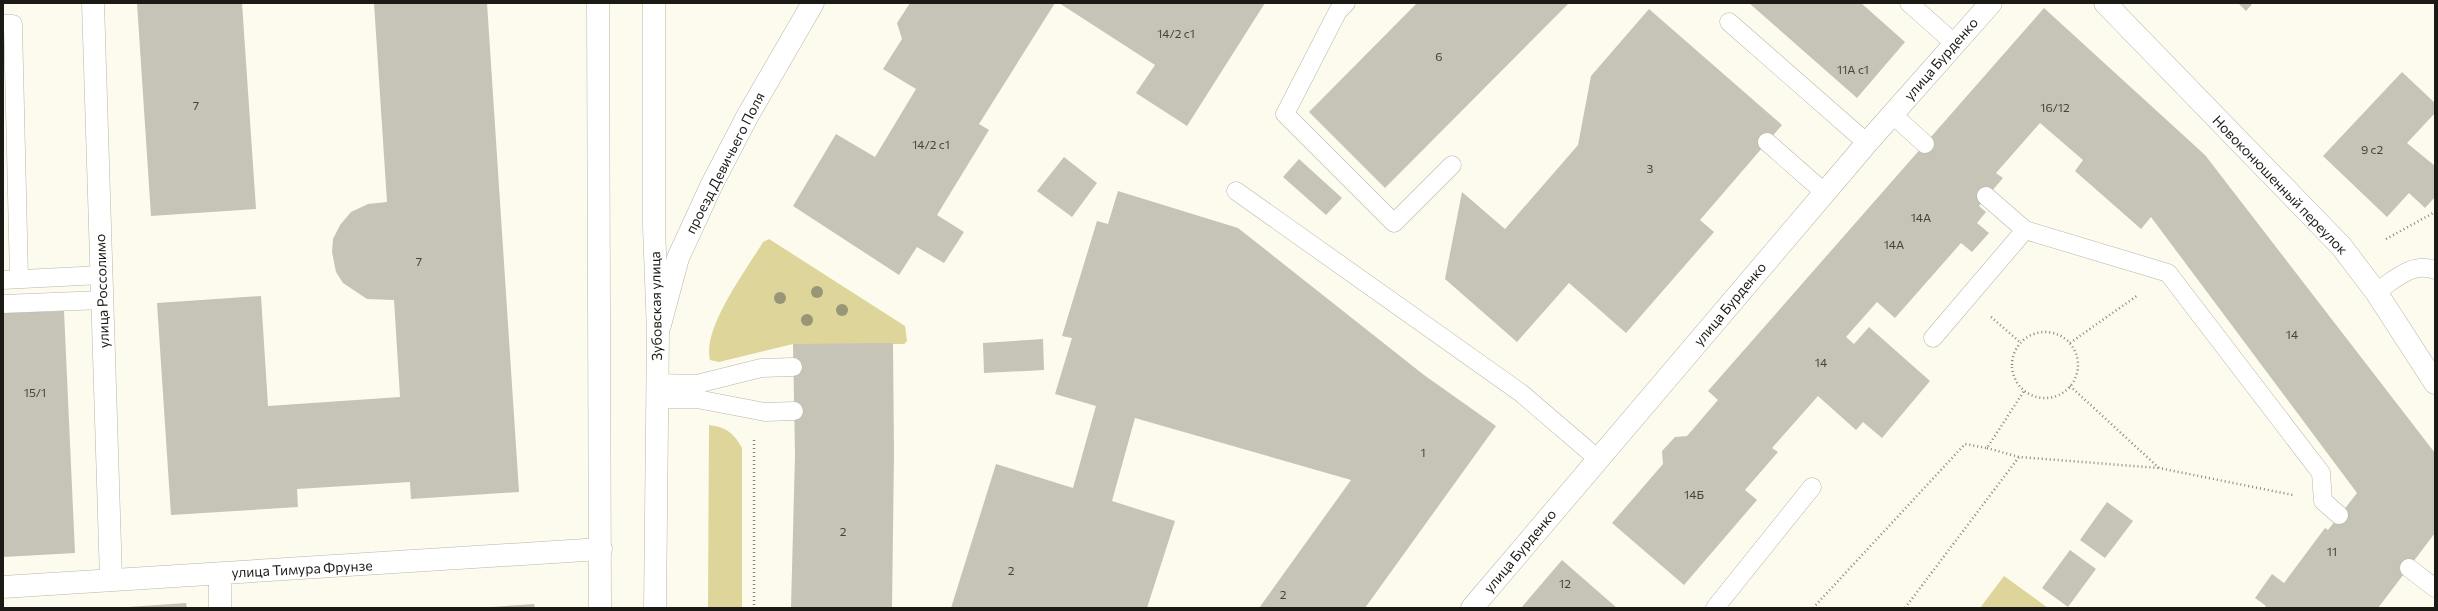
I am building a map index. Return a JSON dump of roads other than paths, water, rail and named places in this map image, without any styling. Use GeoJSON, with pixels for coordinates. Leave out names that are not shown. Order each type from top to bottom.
{"type":"FeatureCollection","features":[{"type":"Feature","properties":{"kind":"street","name":"улица Россолимо"},"geometry":{"type":"LineString","coordinates":[[93,3],[111,579]]}},
{"type":"Feature","properties":{"kind":"street"},"geometry":{"type":"LineString","coordinates":[[598,3],[600,608]]}},
{"type":"Feature","properties":{"kind":"street","name":"Зубовская улица"},"geometry":{"type":"LineString","coordinates":[[654,3],[654,227],[658,332],[655,608]]}},
{"type":"Feature","properties":{"kind":"street","name":"улица Бурденко"},"geometry":{"type":"LineString","coordinates":[[1472,608],[1867,143],[1991,3]]}},
{"type":"Feature","properties":{"kind":"street","name":"Новоконюшенный переулок"},"geometry":{"type":"LineString","coordinates":[[2104,3],[2340,246],[2376,292],[2435,383]]}},
{"type":"Feature","properties":{"kind":"street","name":"проезд Девичьего Поля"},"geometry":{"type":"LineString","coordinates":[[658,332],[678,258],[712,184],[748,115],[809,6]]}},
{"type":"Feature","properties":{"kind":"street","name":"улица Тимура Фрунзе"},"geometry":{"type":"LineString","coordinates":[[3,587],[601,549]]}},
{"type":"Feature","properties":{"kind":"street"},"geometry":{"type":"LineString","coordinates":[[220,574],[220,608]]}},
{"type":"Feature","properties":{"kind":"lane"},"geometry":{"type":"LineString","coordinates":[[1346,3],[1338,12],[1285,114],[1394,223],[1452,165]]}},
{"type":"Feature","properties":{"kind":"lane"},"geometry":{"type":"LineString","coordinates":[[1909,3],[1954,43]]}},
{"type":"Feature","properties":{"kind":"lane"},"geometry":{"type":"LineString","coordinates":[[1729,22],[1867,143]]}},
{"type":"Feature","properties":{"kind":"lane"},"geometry":{"type":"LineString","coordinates":[[3,24],[13,24],[11,280],[102,275]]}},
{"type":"Feature","properties":{"kind":"lane"},"geometry":{"type":"LineString","coordinates":[[1892,114],[1925,144]]}},
{"type":"Feature","properties":{"kind":"lane"},"geometry":{"type":"LineString","coordinates":[[1767,142],[1825,193]]}},
{"type":"Feature","properties":{"kind":"lane"},"geometry":{"type":"LineString","coordinates":[[1236,191],[1521,393],[1598,458]]}},
{"type":"Feature","properties":{"kind":"lane"},"geometry":{"type":"LineString","coordinates":[[1986,196],[2025,230],[2168,273],[2321,473],[2323,501],[2339,515]]}},
{"type":"Feature","properties":{"kind":"lane"},"geometry":{"type":"LineString","coordinates":[[1933,338],[2025,230]]}},
{"type":"Feature","properties":{"kind":"lane"},"geometry":{"type":"LineString","coordinates":[[2376,292],[2409,269],[2429,268],[2435,270]]}},
{"type":"Feature","properties":{"kind":"lane"},"geometry":{"type":"LineString","coordinates":[[3,304],[102,300]]}},
{"type":"Feature","properties":{"kind":"lane"},"geometry":{"type":"LineString","coordinates":[[658,391],[697,384],[761,368],[793,367]]}},
{"type":"Feature","properties":{"kind":"lane"},"geometry":{"type":"LineString","coordinates":[[658,391],[764,412],[794,411]]}},
{"type":"Feature","properties":{"kind":"lane"},"geometry":{"type":"LineString","coordinates":[[1715,608],[1812,487]]}},
{"type":"Feature","properties":{"kind":"lane"},"geometry":{"type":"LineString","coordinates":[[2409,568],[2435,588]]}}]}
